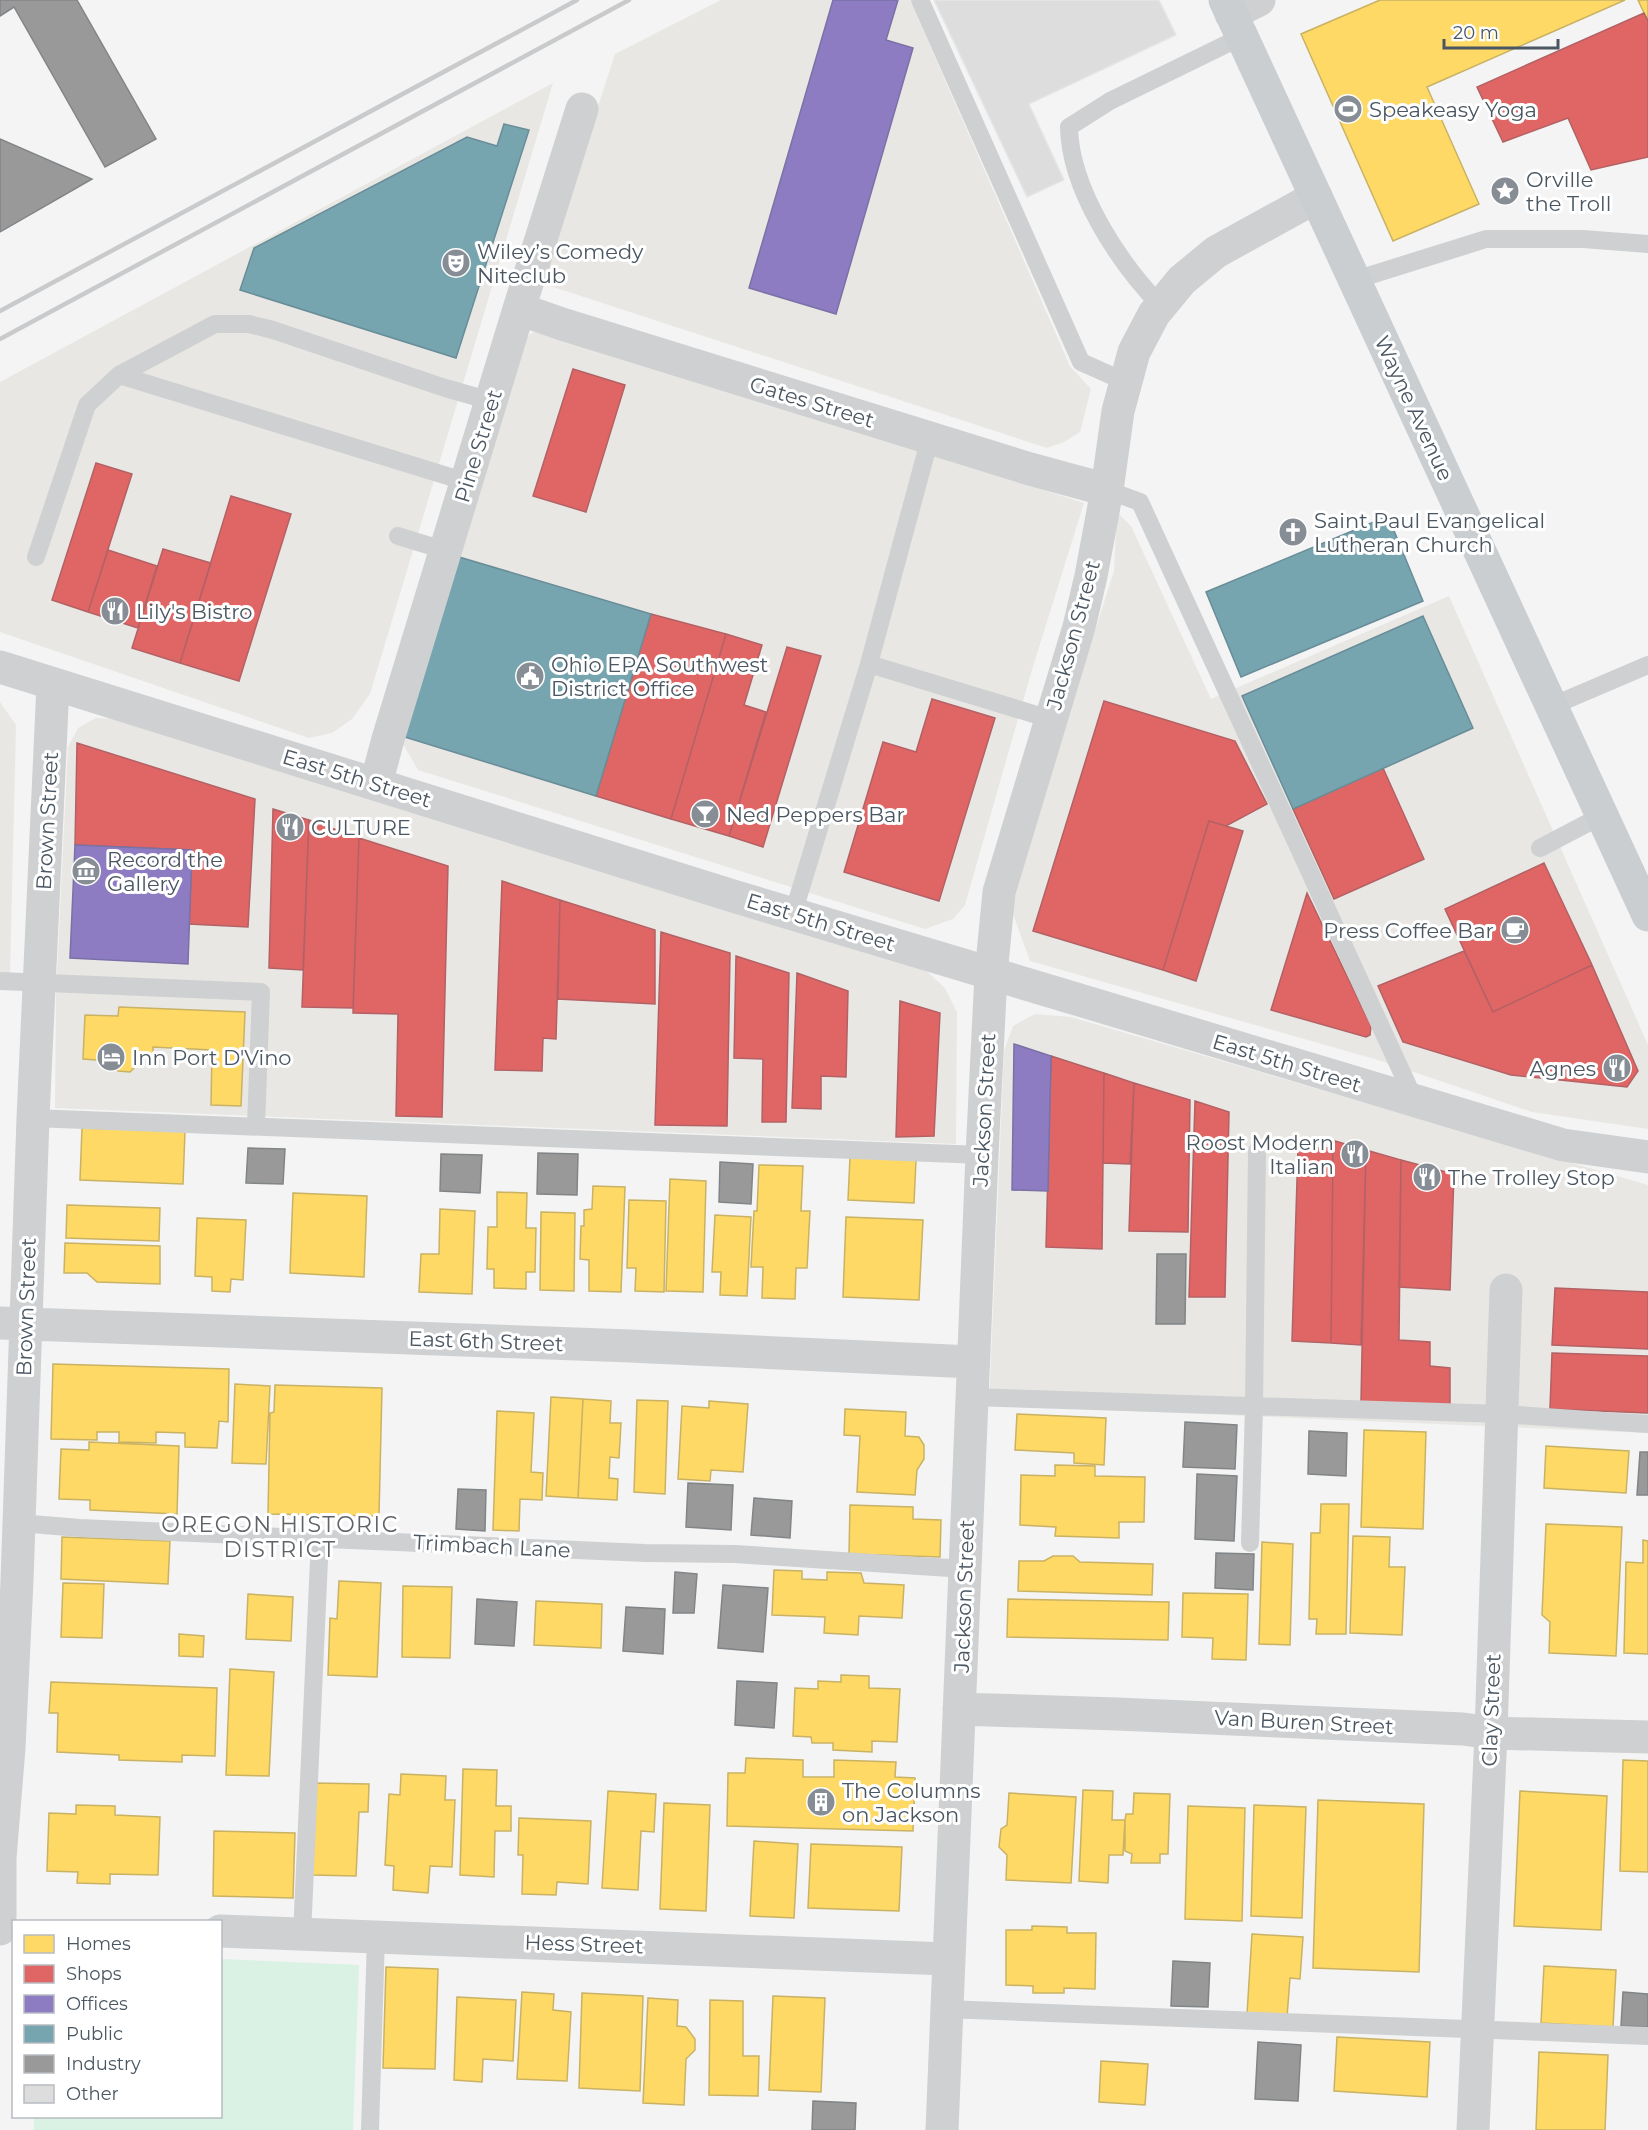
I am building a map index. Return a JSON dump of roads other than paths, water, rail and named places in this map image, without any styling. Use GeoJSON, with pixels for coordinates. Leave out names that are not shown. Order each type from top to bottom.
{"type":"FeatureCollection","features":[{"type":"Feature","properties":{"kind":"main road","name":"Wayne Avenue"},"geometry":{"type":"LineString","coordinates":[[1239,13],[1316,197],[1648,915]]}},
{"type":"Feature","properties":{"kind":"street","name":"Pine Street"},"geometry":{"type":"LineString","coordinates":[[376,784],[519,309],[582,109]]}},
{"type":"Feature","properties":{"kind":"street","name":"Jackson Street"},"geometry":{"type":"LineString","coordinates":[[942,2130],[972,1362],[991,974],[999,892],[1086,597],[1107,490],[1118,411],[1134,352],[1154,314],[1182,280],[1216,252],[1316,197]]}},
{"type":"Feature","properties":{"kind":"street","name":"Gates Street"},"geometry":{"type":"LineString","coordinates":[[519,309],[1068,481],[1107,490]]}},
{"type":"Feature","properties":{"kind":"street","name":"East 5th Street"},"geometry":{"type":"LineString","coordinates":[[0,667],[793,914],[1415,1102],[1563,1146],[1648,1157]]}},
{"type":"Feature","properties":{"kind":"street","name":"Brown Street"},"geometry":{"type":"LineString","coordinates":[[0,1929],[0,1858],[9,1748],[8,1580],[19,1523],[13,1323],[33,1118],[53,684]]}},
{"type":"Feature","properties":{"kind":"street","name":"Clay Street"},"geometry":{"type":"LineString","coordinates":[[1473,2130],[1491,1733],[1506,1290]]}},
{"type":"Feature","properties":{"kind":"street","name":"East 6th Street"},"geometry":{"type":"LineString","coordinates":[[13,1323],[630,1346],[972,1362]]}},
{"type":"Feature","properties":{"kind":"street","name":"Van Buren Street"},"geometry":{"type":"LineString","coordinates":[[959,1709],[1451,1729],[1491,1733],[1648,1737]]}},
{"type":"Feature","properties":{"kind":"street","name":"Hess Street"},"geometry":{"type":"LineString","coordinates":[[222,1931],[947,1959]]}},
{"type":"Feature","properties":{"kind":"lane"},"geometry":{"type":"LineString","coordinates":[[920,0],[1081,362],[1126,382]]}},
{"type":"Feature","properties":{"kind":"lane"},"geometry":{"type":"LineString","coordinates":[[1161,306],[1142,286],[1086,198],[1070,144],[1069,127],[1239,13]]}},
{"type":"Feature","properties":{"kind":"lane"},"geometry":{"type":"LineString","coordinates":[[1355,280],[1486,239],[1583,239],[1648,244]]}},
{"type":"Feature","properties":{"kind":"lane"},"geometry":{"type":"LineString","coordinates":[[36,557],[87,405],[119,375],[215,324],[249,324],[273,330],[445,388],[491,401]]}},
{"type":"Feature","properties":{"kind":"lane"},"geometry":{"type":"LineString","coordinates":[[119,375],[467,482]]}},
{"type":"Feature","properties":{"kind":"lane"},"geometry":{"type":"LineString","coordinates":[[793,914],[869,664],[930,438]]}},
{"type":"Feature","properties":{"kind":"lane"},"geometry":{"type":"LineString","coordinates":[[1107,490],[1140,502],[1415,1102]]}},
{"type":"Feature","properties":{"kind":"lane"},"geometry":{"type":"LineString","coordinates":[[398,536],[447,551]]}},
{"type":"Feature","properties":{"kind":"lane"},"geometry":{"type":"LineString","coordinates":[[869,664],[1050,719]]}},
{"type":"Feature","properties":{"kind":"lane"},"geometry":{"type":"LineString","coordinates":[[1552,706],[1646,673]]}},
{"type":"Feature","properties":{"kind":"lane"},"geometry":{"type":"LineString","coordinates":[[1540,848],[1603,815]]}},
{"type":"Feature","properties":{"kind":"lane"},"geometry":{"type":"LineString","coordinates":[[0,981],[261,992],[256,1126]]}},
{"type":"Feature","properties":{"kind":"lane"},"geometry":{"type":"LineString","coordinates":[[33,1118],[982,1155]]}},
{"type":"Feature","properties":{"kind":"lane"},"geometry":{"type":"LineString","coordinates":[[1250,1543],[1257,1151]]}},
{"type":"Feature","properties":{"kind":"lane"},"geometry":{"type":"LineString","coordinates":[[971,1397],[1502,1414],[1648,1424]]}},
{"type":"Feature","properties":{"kind":"lane","name":"Trimbach Lane"},"geometry":{"type":"LineString","coordinates":[[19,1523],[645,1553],[735,1554],[965,1569]]}},
{"type":"Feature","properties":{"kind":"lane"},"geometry":{"type":"LineString","coordinates":[[302,1935],[320,1538]]}},
{"type":"Feature","properties":{"kind":"lane"},"geometry":{"type":"LineString","coordinates":[[370,2130],[376,1937]]}},
{"type":"Feature","properties":{"kind":"lane"},"geometry":{"type":"LineString","coordinates":[[945,2009],[1648,2036]]}},
{"type":"Feature","properties":{"kind":"railway"},"geometry":{"type":"LineString","coordinates":[[0,311],[577,0]]}},
{"type":"Feature","properties":{"kind":"railway"},"geometry":{"type":"LineString","coordinates":[[0,339],[629,0]]}},
{"type":"Feature","properties":{"kind":"place","name":"Speakeasy Yoga"},"geometry":{"type":"Point","coordinates":[1348,109]}},
{"type":"Feature","properties":{"kind":"place","name":"Orville the Troll"},"geometry":{"type":"Point","coordinates":[1505,191]}},
{"type":"Feature","properties":{"kind":"place","name":"Wiley’s Comedy Niteclub"},"geometry":{"type":"Point","coordinates":[456,263]}},
{"type":"Feature","properties":{"kind":"place","name":"Saint Paul Evangelical Lutheran Church"},"geometry":{"type":"Point","coordinates":[1293,532]}},
{"type":"Feature","properties":{"kind":"place","name":"Lily's Bistro"},"geometry":{"type":"Point","coordinates":[115,611]}},
{"type":"Feature","properties":{"kind":"place","name":"Ohio EPA Southwest District Office"},"geometry":{"type":"Point","coordinates":[530,676]}},
{"type":"Feature","properties":{"kind":"place","name":"Ned Peppers Bar"},"geometry":{"type":"Point","coordinates":[705,814]}},
{"type":"Feature","properties":{"kind":"place","name":"CULTURE"},"geometry":{"type":"Point","coordinates":[290,827]}},
{"type":"Feature","properties":{"kind":"place","name":"Record the Gallery"},"geometry":{"type":"Point","coordinates":[86,871]}},
{"type":"Feature","properties":{"kind":"place","name":"Press Coffee Bar"},"geometry":{"type":"Point","coordinates":[1515,930]}},
{"type":"Feature","properties":{"kind":"place","name":"Inn Port D'Vino"},"geometry":{"type":"Point","coordinates":[111,1057]}},
{"type":"Feature","properties":{"kind":"place","name":"Agnes"},"geometry":{"type":"Point","coordinates":[1617,1068]}},
{"type":"Feature","properties":{"kind":"place","name":"Roost Modern Italian"},"geometry":{"type":"Point","coordinates":[1355,1154]}},
{"type":"Feature","properties":{"kind":"place","name":"The Trolley Stop"},"geometry":{"type":"Point","coordinates":[1427,1177]}},
{"type":"Feature","properties":{"kind":"place","name":"The Columns on Jackson"},"geometry":{"type":"Point","coordinates":[821,1802]}},
{"type":"Feature","properties":{"kind":"district","name":"OREGON HISTORIC DISTRICT"},"geometry":{"type":"Point","coordinates":[280,1536]}}]}
